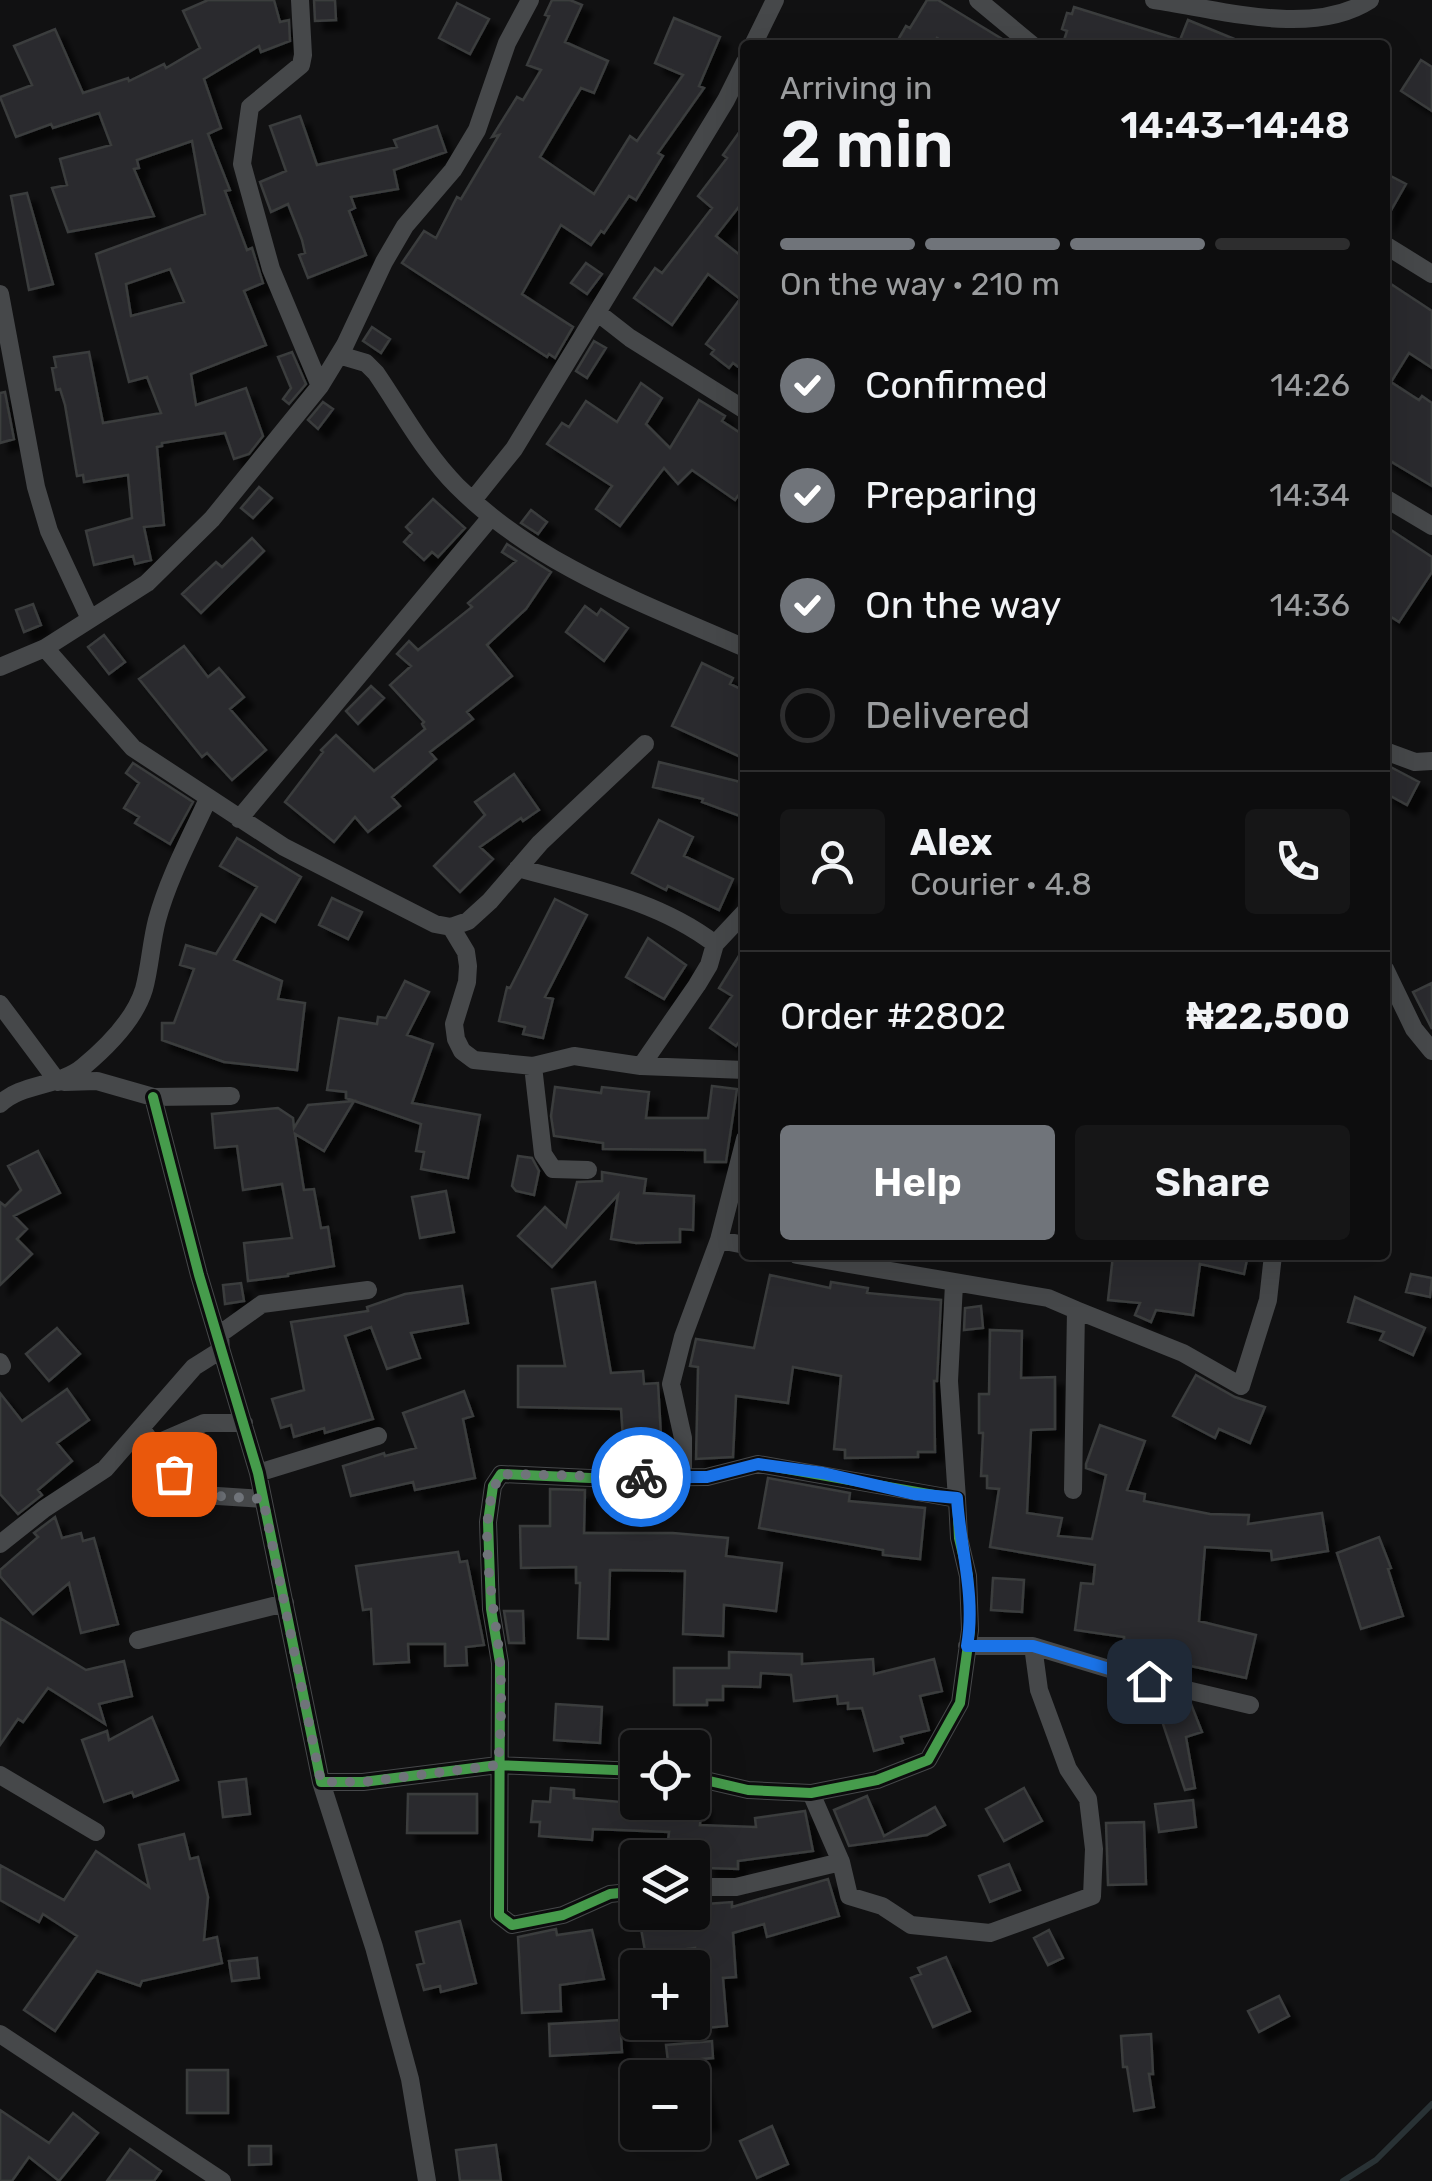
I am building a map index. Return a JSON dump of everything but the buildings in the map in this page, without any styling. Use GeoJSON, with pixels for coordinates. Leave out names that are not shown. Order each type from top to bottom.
{"type":"FeatureCollection","features":[{"type":"Feature","properties":{"kind":"street"},"geometry":{"type":"LineString","coordinates":[[300,0],[301,65],[250,107],[242,164],[270,269],[320,386]]}},
{"type":"Feature","properties":{"kind":"street"},"geometry":{"type":"LineString","coordinates":[[0,666],[45,648],[147,583],[212,520],[320,386],[405,226],[453,170],[477,130],[507,43],[530,0]]}},
{"type":"Feature","properties":{"kind":"street"},"geometry":{"type":"LineString","coordinates":[[756,40],[776,0]]}},
{"type":"Feature","properties":{"kind":"street"},"geometry":{"type":"LineString","coordinates":[[978,0],[1023,40]]}},
{"type":"Feature","properties":{"kind":"street"},"geometry":{"type":"LineString","coordinates":[[1154,0],[1294,21],[1322,18],[1370,0]]}},
{"type":"Feature","properties":{"kind":"street"},"geometry":{"type":"LineString","coordinates":[[1307,0],[1308,20]]}},
{"type":"Feature","properties":{"kind":"street"},"geometry":{"type":"LineString","coordinates":[[473,500],[514,450],[740,72]]}},
{"type":"Feature","properties":{"kind":"street"},"geometry":{"type":"LineString","coordinates":[[1390,248],[1432,274]]}},
{"type":"Feature","properties":{"kind":"street"},"geometry":{"type":"LineString","coordinates":[[0,294],[36,488],[49,531],[90,619]]}},
{"type":"Feature","properties":{"kind":"street"},"geometry":{"type":"LineString","coordinates":[[598,313],[630,338],[740,407]]}},
{"type":"Feature","properties":{"kind":"street"},"geometry":{"type":"LineString","coordinates":[[339,355],[366,364],[376,373],[432,456],[491,517],[597,583],[740,646]]}},
{"type":"Feature","properties":{"kind":"street"},"geometry":{"type":"LineString","coordinates":[[1390,501],[1432,526]]}},
{"type":"Feature","properties":{"kind":"street"},"geometry":{"type":"LineString","coordinates":[[239,819],[491,517]]}},
{"type":"Feature","properties":{"kind":"street"},"geometry":{"type":"LineString","coordinates":[[45,648],[133,748],[208,800],[284,847],[435,924],[451,927],[468,921],[645,744]]}},
{"type":"Feature","properties":{"kind":"street"},"geometry":{"type":"LineString","coordinates":[[1390,752],[1424,762],[1432,744]]}},
{"type":"Feature","properties":{"kind":"street"},"geometry":{"type":"LineString","coordinates":[[0,1104],[9,1096],[58,1082],[82,1069],[134,1011],[144,989],[157,920],[208,800]]}},
{"type":"Feature","properties":{"kind":"street"},"geometry":{"type":"LineString","coordinates":[[518,868],[644,904],[692,926],[714,944]]}},
{"type":"Feature","properties":{"kind":"street"},"geometry":{"type":"LineString","coordinates":[[641,1066],[709,965],[714,944],[740,917]]}},
{"type":"Feature","properties":{"kind":"street"},"geometry":{"type":"LineString","coordinates":[[451,927],[466,952],[468,966],[454,1024],[456,1039],[462,1051],[474,1060],[533,1066],[574,1056],[641,1066],[740,1070]]}},
{"type":"Feature","properties":{"kind":"street"},"geometry":{"type":"LineString","coordinates":[[1390,979],[1414,1029],[1432,1051]]}},
{"type":"Feature","properties":{"kind":"street"},"geometry":{"type":"LineString","coordinates":[[0,1004],[58,1082]]}},
{"type":"Feature","properties":{"kind":"street"},"geometry":{"type":"LineString","coordinates":[[533,1066],[543,1154],[553,1169],[588,1170]]}},
{"type":"Feature","properties":{"kind":"street"},"geometry":{"type":"LineString","coordinates":[[58,1082],[97,1081],[153,1096],[231,1096]]}},
{"type":"Feature","properties":{"kind":"street"},"geometry":{"type":"LineString","coordinates":[[153,1096],[258,1473],[321,1782],[374,1947],[410,2078],[427,2181]]}},
{"type":"Feature","properties":{"kind":"street"},"geometry":{"type":"LineString","coordinates":[[663,1478],[682,1468],[682,1438],[672,1384],[683,1336],[720,1240],[740,1160]]}},
{"type":"Feature","properties":{"kind":"street"},"geometry":{"type":"LineString","coordinates":[[720,1240],[740,1244]]}},
{"type":"Feature","properties":{"kind":"street"},"geometry":{"type":"LineString","coordinates":[[825,1260],[1048,1298],[1182,1353],[1241,1386],[1268,1300],[1272,1260]]}},
{"type":"Feature","properties":{"kind":"street"},"geometry":{"type":"LineString","coordinates":[[710,1781],[748,1790],[811,1793],[876,1780],[928,1760],[960,1704],[967,1646],[968,1576],[959,1538],[949,1381],[954,1284]]}},
{"type":"Feature","properties":{"kind":"street"},"geometry":{"type":"LineString","coordinates":[[221,1350],[220,1334],[262,1304],[368,1290]]}},
{"type":"Feature","properties":{"kind":"street"},"geometry":{"type":"LineString","coordinates":[[1073,1490],[1076,1310]]}},
{"type":"Feature","properties":{"kind":"street"},"geometry":{"type":"LineString","coordinates":[[0,1544],[106,1469],[194,1367],[221,1350]]}},
{"type":"Feature","properties":{"kind":"street"},"geometry":{"type":"LineString","coordinates":[[153,1445],[204,1423],[244,1423]]}},
{"type":"Feature","properties":{"kind":"street"},"geometry":{"type":"LineString","coordinates":[[141,1428],[174,1474],[202,1495],[263,1499]]}},
{"type":"Feature","properties":{"kind":"street"},"geometry":{"type":"LineString","coordinates":[[258,1473],[378,1436]]}},
{"type":"Feature","properties":{"kind":"street"},"geometry":{"type":"LineString","coordinates":[[620,1893],[563,1915],[512,1925],[498,1915],[500,1663],[491,1609],[488,1522],[493,1486],[501,1474],[707,1477],[758,1464],[816,1472],[914,1494],[957,1498]]}},
{"type":"Feature","properties":{"kind":"street"},"geometry":{"type":"LineString","coordinates":[[138,1640],[286,1604]]}},
{"type":"Feature","properties":{"kind":"street"},"geometry":{"type":"LineString","coordinates":[[967,1646],[1033,1646],[1149,1681],[1250,1705]]}},
{"type":"Feature","properties":{"kind":"street"},"geometry":{"type":"LineString","coordinates":[[811,1793],[841,1862],[849,1896],[882,1906],[911,1925],[990,1933],[1092,1896],[1094,1849],[1088,1799],[1068,1769],[1039,1690],[1033,1646]]}},
{"type":"Feature","properties":{"kind":"street"},"geometry":{"type":"LineString","coordinates":[[321,1782],[363,1782],[498,1765],[620,1770]]}},
{"type":"Feature","properties":{"kind":"street"},"geometry":{"type":"LineString","coordinates":[[0,1775],[96,1832]]}},
{"type":"Feature","properties":{"kind":"street"},"geometry":{"type":"LineString","coordinates":[[710,1887],[736,1887],[841,1862]]}},
{"type":"Feature","properties":{"kind":"street"},"geometry":{"type":"LineString","coordinates":[[0,2034],[222,2181]]}},
{"type":"Feature","properties":{"kind":"waterway"},"geometry":{"type":"LineString","coordinates":[[1343,2181],[1376,2160],[1432,2104]]}},
{"type":"Feature","properties":{"kind":"cycle path"},"geometry":{"type":"LineString","coordinates":[[153,1097],[199,1275],[258,1473],[321,1782],[363,1782],[498,1765],[620,1770]]}},
{"type":"Feature","properties":{"kind":"cycle path"},"geometry":{"type":"LineString","coordinates":[[620,1893],[563,1915],[512,1925],[499,1915],[500,1663],[491,1609],[488,1522],[493,1486],[501,1474],[707,1477],[758,1464],[957,1499],[959,1538],[968,1576],[970,1630],[960,1703],[928,1760],[877,1780],[811,1793],[748,1790],[710,1781]]}},
{"type":"Feature","properties":{"kind":"way so far"},"geometry":{"type":"LineString","coordinates":[[174,1474],[202,1495],[263,1499],[321,1782],[363,1782],[498,1765],[500,1663],[491,1609],[488,1522],[493,1486],[501,1474],[641,1477]]}},
{"type":"Feature","properties":{"kind":"route"},"geometry":{"type":"LineString","coordinates":[[641,1477],[707,1477],[758,1464],[823,1473],[914,1494],[957,1498],[959,1538],[968,1576],[967,1646],[1033,1646],[1149,1681]]}}]}
